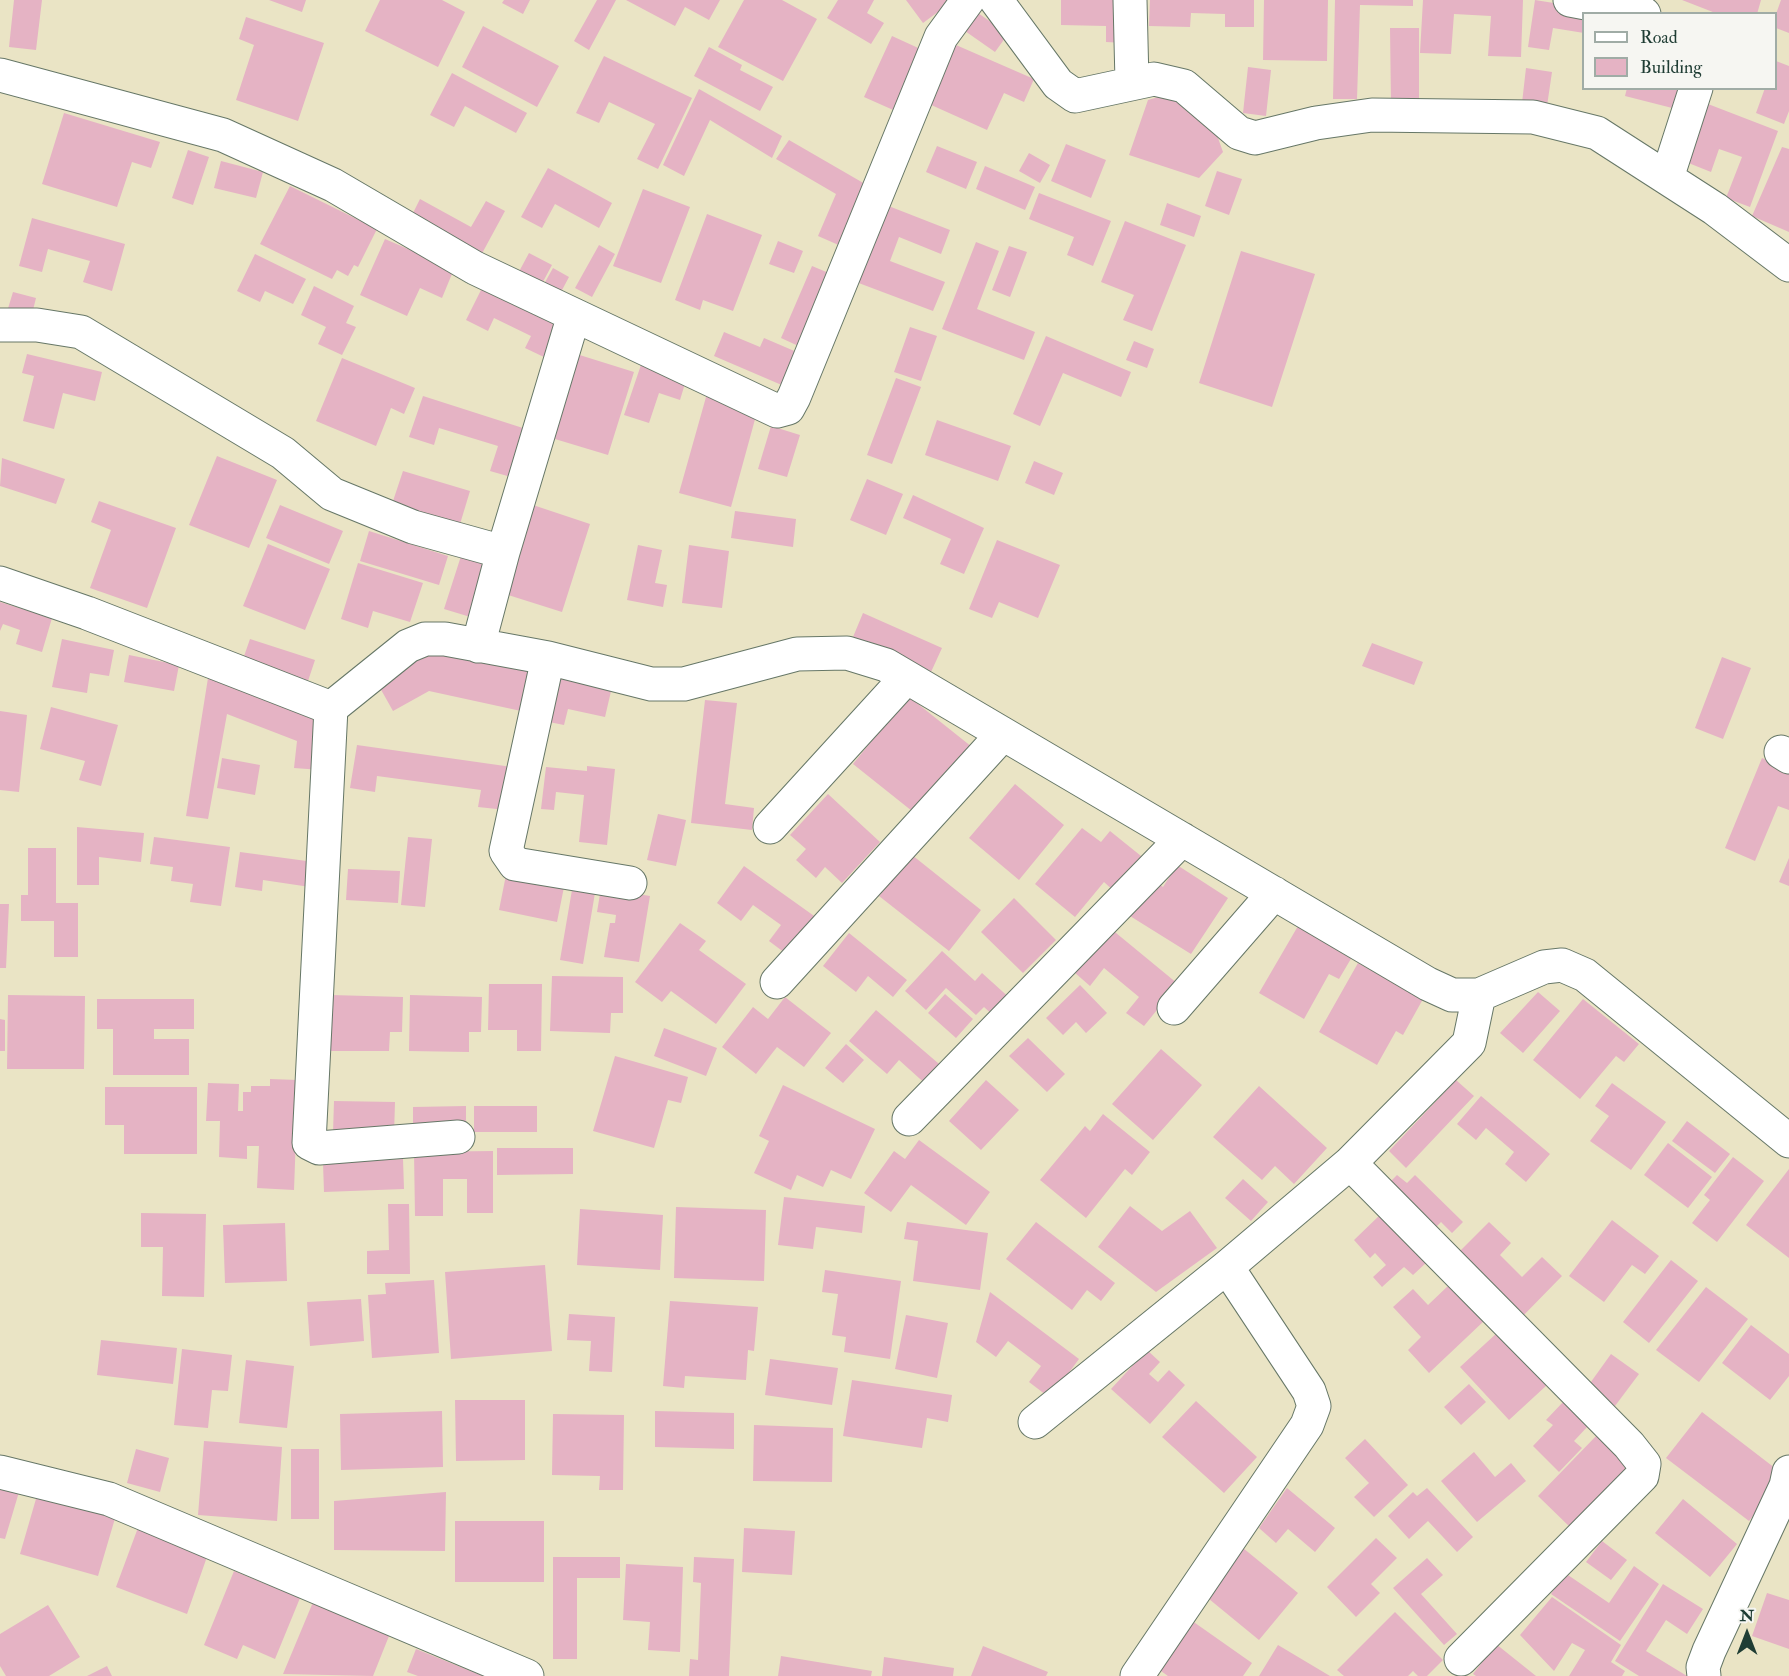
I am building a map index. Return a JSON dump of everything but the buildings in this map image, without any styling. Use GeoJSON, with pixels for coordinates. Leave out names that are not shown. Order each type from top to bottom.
{"type":"FeatureCollection","features":[{"type":"Feature","properties":{"kind":"street"},"geometry":{"type":"LineString","coordinates":[[0,75],[223,135],[333,185],[475,268],[777,411],[788,408],[941,37],[968,0]]}},
{"type":"Feature","properties":{"kind":"street"},"geometry":{"type":"LineString","coordinates":[[996,0],[1058,84],[1075,96],[1154,79],[1184,86],[1239,133],[1255,138],[1316,123],[1372,115],[1533,117],[1597,133],[1715,209],[1789,265]]}},
{"type":"Feature","properties":{"kind":"street"},"geometry":{"type":"LineString","coordinates":[[1130,0],[1132,82]]}},
{"type":"Feature","properties":{"kind":"street"},"geometry":{"type":"LineString","coordinates":[[1570,0],[1633,12]]}},
{"type":"Feature","properties":{"kind":"street"},"geometry":{"type":"LineString","coordinates":[[1667,178],[1695,90]]}},
{"type":"Feature","properties":{"kind":"street"},"geometry":{"type":"LineString","coordinates":[[478,646],[503,552],[574,315]]}},
{"type":"Feature","properties":{"kind":"street"},"geometry":{"type":"LineString","coordinates":[[0,325],[37,325],[81,332],[283,453],[332,494],[413,527],[503,552]]}},
{"type":"Feature","properties":{"kind":"street"},"geometry":{"type":"LineString","coordinates":[[0,583],[87,613],[331,708]]}},
{"type":"Feature","properties":{"kind":"street"},"geometry":{"type":"LineString","coordinates":[[458,1137],[319,1148],[309,1143],[331,708],[408,646],[425,639],[548,658],[651,684],[684,684],[797,654],[847,653],[886,665],[1428,984],[1452,995],[1479,995],[1544,967],[1562,965],[1585,975],[1789,1141]]}},
{"type":"Feature","properties":{"kind":"street"},"geometry":{"type":"LineString","coordinates":[[548,658],[506,851],[515,864],[630,883]]}},
{"type":"Feature","properties":{"kind":"street"},"geometry":{"type":"LineString","coordinates":[[770,827],[906,678]]}},
{"type":"Feature","properties":{"kind":"street"},"geometry":{"type":"LineString","coordinates":[[777,982],[1003,734]]}},
{"type":"Feature","properties":{"kind":"street"},"geometry":{"type":"LineString","coordinates":[[909,1119],[1182,839]]}},
{"type":"Feature","properties":{"kind":"street"},"geometry":{"type":"LineString","coordinates":[[1174,1008],[1274,893]]}},
{"type":"Feature","properties":{"kind":"street"},"geometry":{"type":"LineString","coordinates":[[1035,1422],[1227,1267],[1350,1163],[1469,1043],[1479,995]]}},
{"type":"Feature","properties":{"kind":"street"},"geometry":{"type":"LineString","coordinates":[[1350,1163],[1629,1445],[1644,1464],[1642,1476],[1461,1659]]}},
{"type":"Feature","properties":{"kind":"street"},"geometry":{"type":"LineString","coordinates":[[1137,1676],[1307,1425],[1314,1406],[1309,1391],[1227,1267]]}},
{"type":"Feature","properties":{"kind":"street"},"geometry":{"type":"LineString","coordinates":[[0,1472],[109,1499],[528,1676]]}},
{"type":"Feature","properties":{"kind":"street"},"geometry":{"type":"LineString","coordinates":[[1704,1676],[1703,1667],[1708,1651],[1786,1486],[1789,1472]]}}]}
